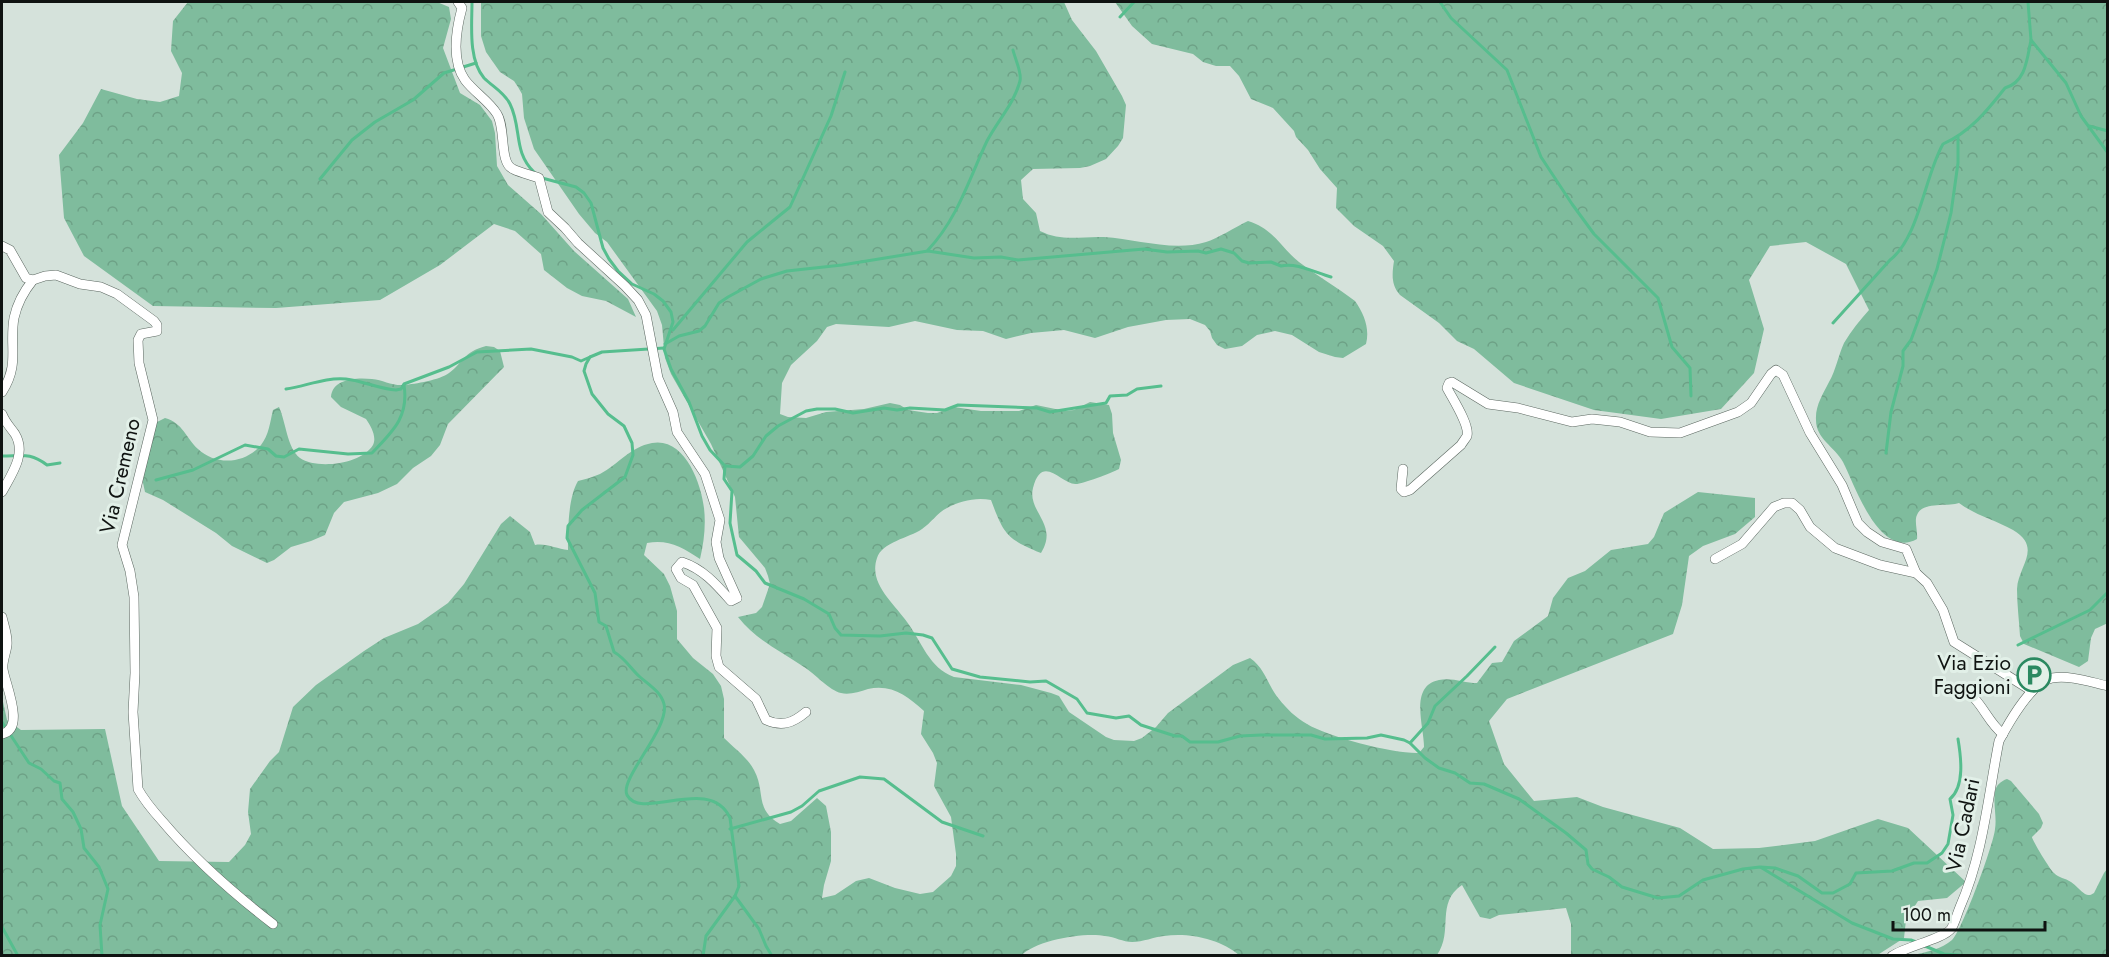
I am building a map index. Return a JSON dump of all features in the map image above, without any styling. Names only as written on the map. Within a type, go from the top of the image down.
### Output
[{"type":"street","points":[[458,2],[462,8],[456,37],[458,66],[465,79],[497,113],[501,122],[505,160],[510,169],[539,178],[548,212],[625,286],[638,300],[646,315],[658,378],[673,412],[677,432],[705,474],[711,490],[720,520],[716,542],[719,558],[737,598],[731,601],[710,577],[693,566],[682,562],[676,569],[681,578],[693,585],[717,628],[716,656],[719,667],[756,699],[766,720],[775,724],[785,724],[806,712]]},
{"type":"street","points":[[2,246],[10,250],[24,276],[33,280],[22,295],[14,320],[10,380],[2,392]]},
{"type":"street","name":"Via Cremeno","points":[[33,280],[56,275],[80,284],[101,287],[117,294],[157,325],[157,331],[141,334],[138,340],[139,368],[153,420],[122,545],[130,571],[134,597],[133,712],[138,789],[143,799],[182,844],[238,897],[273,924]]},
{"type":"street","points":[[1403,469],[1401,489],[1404,492],[1410,490],[1465,439],[1468,433],[1447,388],[1452,382],[1488,404],[1518,408],[1572,422],[1592,419],[1620,422],[1650,432],[1680,433],[1738,412],[1751,403],[1776,370],[1781,373],[1810,433],[1842,485],[1858,522],[1882,543],[1906,549],[1916,573],[1927,584],[1943,610],[1954,642],[2032,691],[2043,681],[2052,678],[2072,679],[2108,686]]},
{"type":"street","points":[[2,414],[18,442],[15,471],[2,492]]},
{"type":"street","points":[[1714,559],[1742,544],[1774,507],[1789,502],[1797,506],[1810,526],[1835,548],[1880,566],[1916,573]]},
{"type":"street","points":[[2,617],[7,644],[3,667],[12,694],[12,721],[11,728],[2,734]]},
{"type":"street","name":"Via Cadari","points":[[1892,956],[1903,948],[1943,935],[1951,928],[1966,892],[1983,836],[1995,761],[2003,734],[2032,691]]},
{"type":"street","points":[[1975,699],[1987,712],[1995,728],[2003,734]]},
{"type":"green space","points":[[188,2],[437,2],[449,7],[451,19],[443,48],[460,93],[480,105],[492,121],[497,166],[508,185],[541,214],[574,251],[628,299],[636,317],[606,301],[582,296],[567,288],[544,270],[541,254],[515,231],[494,224],[440,265],[380,300],[276,308],[153,306],[84,256],[64,218],[59,155],[83,123],[101,89],[137,99],[160,102],[179,96],[182,73],[171,51],[173,21]]},
{"type":"green space","points":[[481,2],[1064,2],[1072,20],[1096,51],[1126,105],[1123,138],[1106,159],[1090,166],[1033,169],[1021,180],[1023,199],[1036,213],[1040,231],[1064,237],[1117,238],[1181,246],[1210,240],[1248,221],[1264,229],[1299,262],[1355,301],[1365,321],[1366,344],[1343,358],[1319,352],[1292,335],[1275,331],[1257,335],[1242,346],[1225,349],[1217,345],[1205,325],[1190,319],[1166,320],[1128,327],[1095,338],[1064,330],[1031,333],[1006,339],[983,331],[957,330],[915,321],[889,327],[836,324],[827,327],[817,341],[791,365],[782,383],[780,414],[806,418],[826,412],[864,409],[890,403],[908,410],[928,413],[937,413],[954,407],[981,411],[1019,411],[1036,405],[1065,411],[1074,410],[1090,402],[1109,405],[1113,433],[1121,460],[1119,469],[1076,484],[1053,473],[1042,472],[1037,478],[1032,496],[1045,526],[1046,543],[1041,553],[1021,544],[1008,534],[991,500],[974,499],[947,508],[922,529],[890,544],[880,553],[875,567],[879,585],[907,622],[932,661],[945,673],[954,677],[1021,685],[1051,693],[1059,696],[1069,712],[1106,737],[1114,740],[1134,741],[1142,738],[1168,713],[1233,665],[1250,658],[1263,672],[1275,694],[1295,716],[1307,724],[1362,744],[1394,751],[1419,753],[1424,747],[1420,708],[1424,690],[1430,684],[1444,679],[1477,683],[1492,663],[1502,662],[1514,641],[1548,616],[1553,598],[1568,578],[1585,571],[1611,550],[1648,544],[1654,537],[1664,513],[1698,492],[1755,498],[1755,517],[1735,534],[1703,546],[1689,556],[1682,605],[1673,634],[1507,699],[1489,721],[1504,764],[1534,801],[1577,797],[1603,807],[1680,828],[1713,849],[1759,848],[1815,841],[1878,819],[1908,828],[1966,882],[1947,898],[1918,901],[1906,920],[1904,938],[1876,956],[1571,955],[1571,924],[1566,908],[1499,915],[1490,919],[1480,917],[1462,885],[1449,900],[1442,946],[1437,955],[1239,955],[1232,949],[1214,941],[1194,936],[1173,935],[1132,942],[1085,935],[1048,942],[1028,950],[1021,956],[2,955],[2,697],[7,720],[21,730],[105,729],[122,806],[159,861],[229,862],[245,845],[251,834],[248,812],[250,789],[279,752],[293,707],[316,685],[364,651],[384,638],[418,624],[448,603],[464,584],[501,524],[510,516],[530,532],[535,545],[568,550],[570,505],[578,481],[600,474],[637,448],[652,443],[663,443],[673,447],[689,463],[702,497],[705,514],[704,534],[700,559],[681,548],[662,542],[647,543],[644,555],[664,574],[670,586],[677,611],[677,639],[693,658],[713,674],[721,686],[724,699],[724,738],[745,757],[754,770],[767,812],[780,824],[791,821],[817,798],[826,806],[831,832],[831,861],[822,898],[835,895],[856,881],[869,878],[920,894],[933,892],[951,876],[956,866],[956,854],[951,817],[934,786],[937,763],[921,734],[924,711],[899,692],[884,688],[847,694],[837,692],[760,639],[738,617],[756,613],[762,607],[770,584],[765,568],[739,537],[735,497],[711,444],[671,374],[665,358],[662,325],[657,311],[607,242],[595,233],[579,214],[534,149],[524,118],[522,94],[514,81],[500,72],[486,52],[481,36]]},
{"type":"green space","points":[[1115,2],[2107,2],[2108,623],[2095,629],[2091,638],[2088,661],[2079,667],[2024,644],[2020,636],[2017,589],[2028,551],[2022,537],[2013,530],[1959,503],[1936,505],[1920,511],[1916,520],[1917,539],[1903,543],[1891,539],[1870,517],[1840,457],[1822,438],[1816,420],[1818,405],[1844,343],[1869,310],[1846,264],[1806,242],[1770,246],[1749,280],[1764,329],[1754,373],[1721,409],[1661,419],[1594,410],[1514,383],[1474,349],[1457,341],[1439,323],[1400,295],[1393,279],[1394,261],[1383,246],[1354,226],[1336,208],[1337,188],[1320,169],[1294,131],[1273,108],[1251,99],[1239,76],[1230,66],[1216,66],[1203,62],[1193,54],[1152,44],[1132,26]]},
{"type":"green space","points":[[486,346],[500,351],[504,367],[448,424],[440,445],[431,456],[413,468],[397,484],[378,493],[344,502],[334,513],[325,535],[291,547],[267,563],[232,546],[216,533],[163,500],[145,492],[142,478],[153,424],[165,418],[176,423],[194,445],[205,454],[213,458],[230,460],[247,456],[261,445],[268,433],[273,410],[279,407],[289,441],[300,458],[317,464],[350,461],[367,452],[373,445],[374,435],[366,419],[341,407],[331,397],[336,386],[346,380],[359,378],[400,385],[434,380],[449,373],[473,351]]},
{"type":"green space","points":[[2007,779],[2039,814],[2043,823],[2032,837],[2054,873],[2089,895],[2094,893],[2107,869],[2107,955],[1914,955],[1944,946],[1957,933],[1977,886],[1993,837],[1996,790],[1999,784]]},
{"type":"waterway","points":[[472,2],[472,42],[475,61],[484,78],[508,100],[514,113],[520,148],[527,164],[534,172]]},
{"type":"waterway","points":[[1120,17],[1134,2]]},
{"type":"waterway","points":[[1440,2],[1451,18],[1507,70],[1541,157],[1572,204],[1594,234],[1658,298],[1672,347],[1690,368],[1691,396]]},
{"type":"waterway","points":[[2028,2],[2031,40],[2066,83],[2081,116],[2108,153]]},
{"type":"waterway","points":[[1833,323],[1900,250],[1915,222],[1931,172],[1943,144],[1970,127],[1985,113],[2005,88],[2017,81],[2027,62],[2031,40]]},
{"type":"waterway","points":[[928,250],[955,211],[987,141],[1010,105],[1017,89],[1020,74],[1013,50]]},
{"type":"waterway","points":[[320,179],[352,140],[375,122],[413,100],[444,73],[476,63]]},
{"type":"waterway","points":[[673,330],[747,242],[790,207],[831,116],[845,72]]},
{"type":"waterway","points":[[2089,126],[2108,131]]},
{"type":"waterway","points":[[1886,453],[1891,412],[1903,366],[1903,351],[1911,340],[1937,269],[1951,213],[1958,163],[1958,137]]},
{"type":"waterway","points":[[542,178],[576,187],[584,193],[591,203],[603,248],[609,259],[632,284],[654,294],[671,312],[673,322],[664,349],[702,436],[710,450],[725,466],[724,479],[732,491],[730,523],[737,555],[756,571],[765,583],[804,599],[829,614],[841,635],[880,636],[906,633],[923,635],[932,638],[952,669],[980,677],[1030,682],[1046,681],[1077,699],[1087,713],[1116,718],[1129,716],[1141,725],[1175,736],[1182,736],[1190,742],[1218,742],[1240,736],[1261,735],[1311,735],[1325,739],[1367,738],[1381,735],[1404,740],[1439,768],[1455,773],[1470,783],[1484,784],[1519,799],[1586,850],[1588,864],[1592,869],[1609,877],[1622,887],[1658,898],[1679,896],[1703,880],[1743,869],[1775,868],[1798,876],[1822,893],[1833,893],[1850,884],[1856,873],[1892,871],[1914,863],[1927,863],[1942,853],[1948,844],[1953,815],[1950,799],[1958,787],[1961,771],[1958,739]]},
{"type":"waterway","points":[[665,344],[679,336],[699,331],[705,326],[719,303],[761,279],[787,271],[928,251],[974,258],[1001,257],[1018,260],[1144,249],[1206,253],[1221,249],[1234,253],[1242,261],[1249,263],[1271,262],[1281,266],[1293,265],[1331,277]]},
{"type":"waterway","points":[[664,348],[602,352],[590,357],[586,364],[584,371],[592,394],[608,414],[624,426],[632,443],[633,455],[625,477],[582,510],[568,526],[567,538],[595,593],[599,622],[606,626],[614,652],[657,692],[664,704],[660,726],[630,777],[627,795],[635,802],[646,804],[692,799],[707,800],[720,805],[730,818],[739,886],[735,896],[706,936],[703,956]]},
{"type":"waterway","points":[[286,389],[338,379],[396,390],[401,389],[404,384],[449,367],[477,352],[531,349],[581,361],[590,357]]},
{"type":"waterway","points":[[156,480],[193,470],[245,445],[268,449],[276,456],[284,457],[299,449],[348,454],[372,453],[393,430],[402,415],[404,385]]},
{"type":"waterway","points":[[726,466],[740,467],[753,456],[766,436],[778,426],[806,411],[835,409],[853,413],[884,408],[945,410],[958,405],[1037,408],[1050,412],[1106,403],[1110,396],[1127,395],[1137,389],[1161,386]]},
{"type":"waterway","points":[[2,456],[31,456],[47,465],[60,463]]},
{"type":"waterway","points":[[2018,645],[2090,610],[2108,592]]},
{"type":"waterway","points":[[1410,743],[1428,723],[1435,706],[1495,647]]},
{"type":"waterway","points":[[2,722],[29,763],[60,783],[62,799],[73,812],[81,829],[84,848],[99,867],[108,889],[100,925],[102,956]]},
{"type":"waterway","points":[[730,829],[791,812],[802,806],[819,791],[860,777],[884,779],[942,822],[983,836]]},
{"type":"waterway","points":[[1762,868],[1852,923],[1893,939],[1916,942]]},
{"type":"waterway","points":[[735,896],[759,929],[772,956]]},
{"type":"waterway","points":[[2,927],[18,956]]},
{"type":"waterway","points":[[1925,946],[1944,954],[1970,956]]},
{"type":"place","name":"Via Ezio Faggioni","points":[[2034,675]]}]
